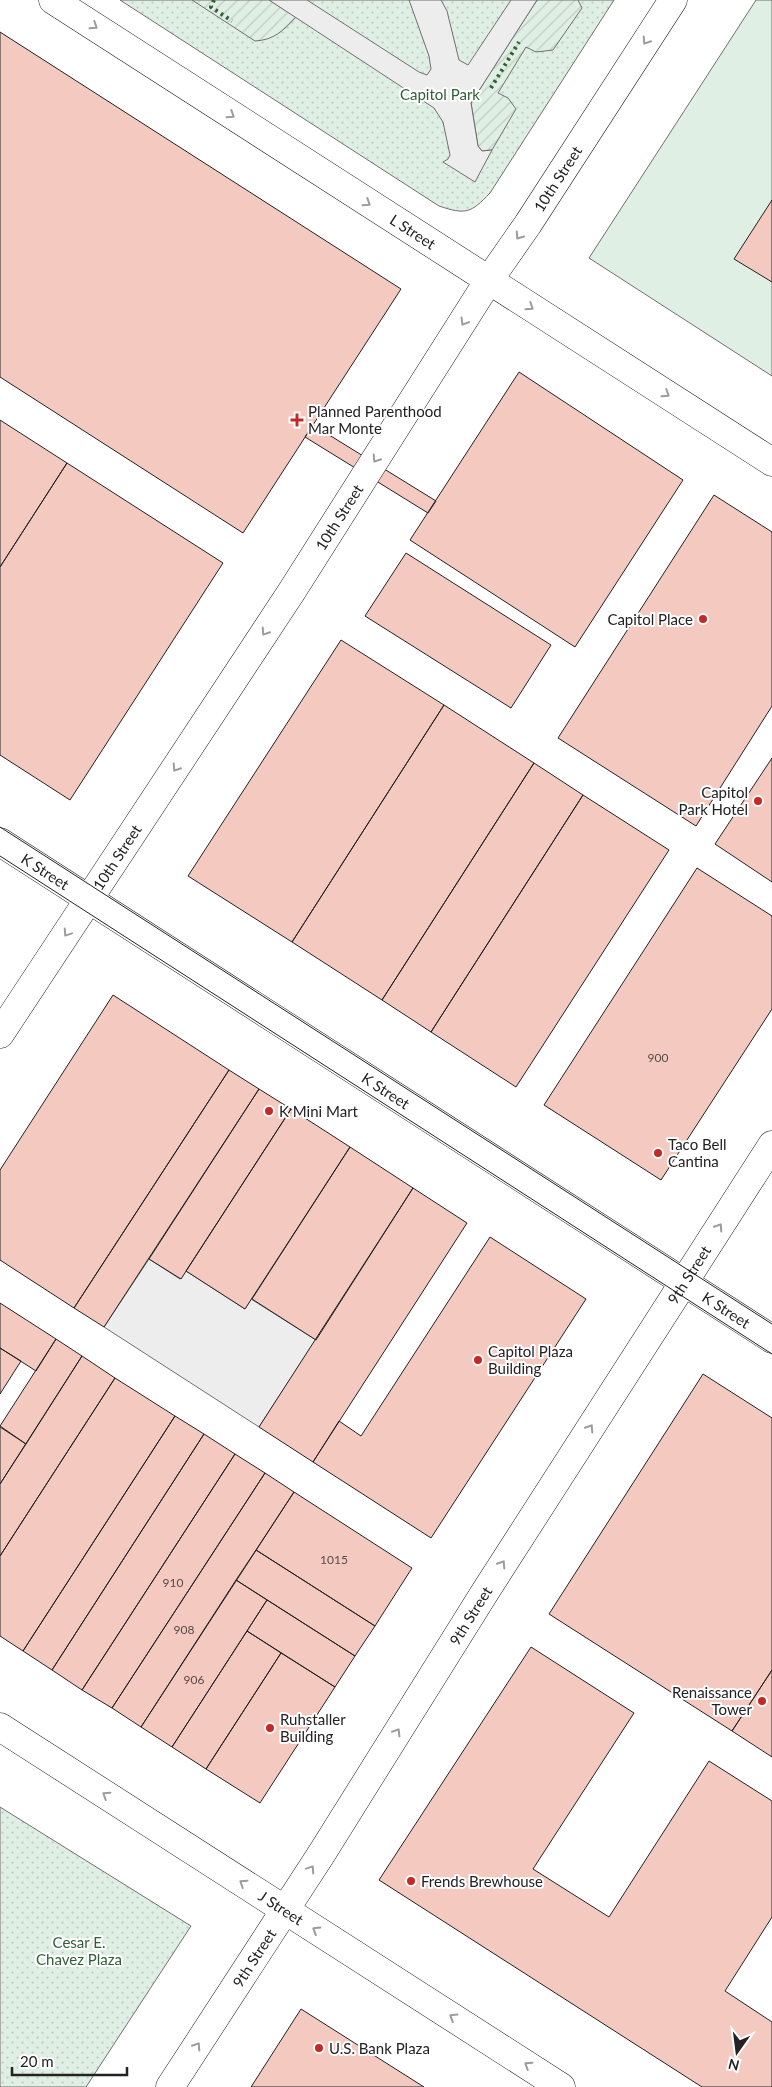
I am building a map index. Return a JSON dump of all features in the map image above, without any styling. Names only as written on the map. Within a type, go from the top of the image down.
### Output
[{"type":"street","name":"L Street","points":[[53,0],[772,462]]},
{"type":"street","name":"10th Street","points":[[0,1034],[292,591],[489,280],[528,224],[673,0]]},
{"type":"street","name":"K Street","points":[[0,842],[772,1339]]},
{"type":"street","name":"9th Street","points":[[170,2087],[772,1145]]},
{"type":"street","name":"J Street","points":[[0,1727],[562,2087]]},
{"type":"green space","name":"Capitol Park","points":[[120,0],[614,0],[490,193],[473,208],[456,211],[439,206]]},
{"type":"green space","points":[[192,0],[269,0],[296,17],[287,27],[273,37],[255,41]]},
{"type":"green space","points":[[537,0],[578,0],[582,8],[553,50],[536,52],[526,47],[498,93],[508,98],[516,109],[492,150],[482,151],[478,146],[471,103]]},
{"type":"green space","points":[[756,0],[772,0],[772,376],[589,258]]},
{"type":"green space","name":"Cesar E. Chavez Plaza","points":[[0,1807],[191,1926],[86,2087],[0,2087]]},
{"type":"shaded area","points":[[269,0],[307,0],[419,72],[427,75],[431,69],[429,56],[409,0],[441,0],[447,11],[459,60],[468,65],[511,0],[537,0],[471,103],[478,146],[482,151],[492,150],[475,182],[443,162],[450,155],[443,122],[434,108]]},
{"type":"shaded area","points":[[149,1259],[180,1279],[186,1271],[245,1309],[251,1299],[316,1340],[259,1427],[104,1327]]},
{"type":"building","points":[[0,32],[401,289],[243,533],[0,377]]},
{"type":"building","points":[[772,200],[772,282],[734,259]]},
{"type":"building","points":[[519,372],[683,480],[575,647],[410,540]]},
{"type":"building","points":[[0,420],[67,463],[0,567]]},
{"type":"building","points":[[313,425],[436,501],[428,513],[305,437]]},
{"type":"building","points":[[67,463],[223,563],[70,800],[0,755],[0,567]]},
{"type":"building","name":"Capitol Place","points":[[714,495],[772,532],[772,706],[696,826],[558,738]]},
{"type":"building","points":[[406,553],[551,645],[511,708],[365,616]]},
{"type":"building","points":[[341,640],[444,705],[292,942],[188,876]]},
{"type":"building","points":[[444,705],[534,763],[382,1000],[292,942]]},
{"type":"building","name":"Capitol Park Hotel","points":[[772,758],[772,882],[715,844]]},
{"type":"building","points":[[534,763],[583,795],[431,1032],[382,1000]]},
{"type":"building","points":[[583,795],[669,850],[516,1087],[431,1032]]},
{"type":"building","points":[[697,868],[772,916],[772,1009],[661,1180],[544,1105]]},
{"type":"building","points":[[113,995],[229,1070],[74,1308],[0,1260],[0,1170]]},
{"type":"building","points":[[229,1070],[259,1089],[104,1327],[74,1308]]},
{"type":"building","points":[[259,1089],[291,1109],[181,1279],[149,1259]]},
{"type":"building","points":[[291,1109],[350,1147],[245,1309],[186,1271]]},
{"type":"building","points":[[350,1147],[413,1188],[316,1340],[252,1299]]},
{"type":"building","points":[[413,1188],[467,1223],[313,1462],[259,1427]]},
{"type":"building","name":"Capitol Plaza Building","points":[[490,1237],[586,1299],[431,1538],[313,1462],[339,1421],[361,1436]]},
{"type":"building","points":[[0,1303],[56,1339],[36,1371],[0,1348]]},
{"type":"building","points":[[56,1339],[82,1356],[26,1444],[0,1426]]},
{"type":"building","points":[[0,1348],[21,1361],[0,1394]]},
{"type":"building","points":[[82,1356],[115,1378],[0,1556],[0,1484]]},
{"type":"building","points":[[703,1374],[772,1418],[772,1670],[732,1731],[549,1614]]},
{"type":"building","points":[[115,1378],[175,1416],[23,1651],[0,1636],[0,1556]]},
{"type":"building","points":[[175,1416],[204,1434],[52,1670],[23,1651]]},
{"type":"building","points":[[0,1427],[26,1444],[0,1484]]},
{"type":"building","points":[[204,1434],[235,1454],[82,1690],[52,1670]]},
{"type":"building","points":[[235,1454],[265,1473],[112,1708],[82,1690]]},
{"type":"building","points":[[265,1473],[294,1492],[141,1727],[112,1708]]},
{"type":"building","points":[[294,1492],[412,1568],[375,1626],[256,1550]]},
{"type":"building","points":[[256,1550],[375,1626],[355,1656],[236,1580]]},
{"type":"building","points":[[236,1580],[267,1600],[172,1747],[141,1727]]},
{"type":"building","points":[[267,1600],[355,1656],[335,1687],[247,1631]]},
{"type":"building","points":[[247,1631],[281,1653],[206,1769],[172,1747]]},
{"type":"building","points":[[531,1647],[634,1713],[533,1869],[609,1917],[709,1761],[772,1801],[772,1917],[725,1991],[772,2022],[772,2087],[702,2087],[379,1880]]},
{"type":"building","name":"Ruhstaller Building","points":[[281,1653],[335,1687],[260,1803],[206,1769]]},
{"type":"building","name":"Renaissance Tower","points":[[772,1670],[772,1757],[732,1731]]},
{"type":"building","name":"U.S. Bank Plaza","points":[[301,2009],[424,2087],[251,2087]]},
{"type":"tram line","points":[[0,827],[772,1324]]},
{"type":"tram line","points":[[0,856],[772,1354]]},
{"type":"hedge","points":[[214,0],[211,7],[232,21]]},
{"type":"hedge","points":[[491,88],[519,42]]},
{"type":"place","name":"Planned Parenthood Mar Monte","points":[[297,420]]},
{"type":"place","name":"Capitol Place","points":[[703,619]]},
{"type":"place","name":"Capitol Park Hotel","points":[[758,801]]},
{"type":"place","name":"K Mini Mart","points":[[269,1111]]},
{"type":"place","name":"Taco Bell Cantina","points":[[658,1153]]},
{"type":"place","name":"Capitol Plaza Building","points":[[478,1360]]},
{"type":"place","name":"Renaissance Tower","points":[[762,1701]]},
{"type":"place","name":"Ruhstaller Building","points":[[270,1728]]},
{"type":"place","name":"Frends Brewhouse","points":[[411,1881]]},
{"type":"place","name":"U.S. Bank Plaza","points":[[319,2048]]}]
